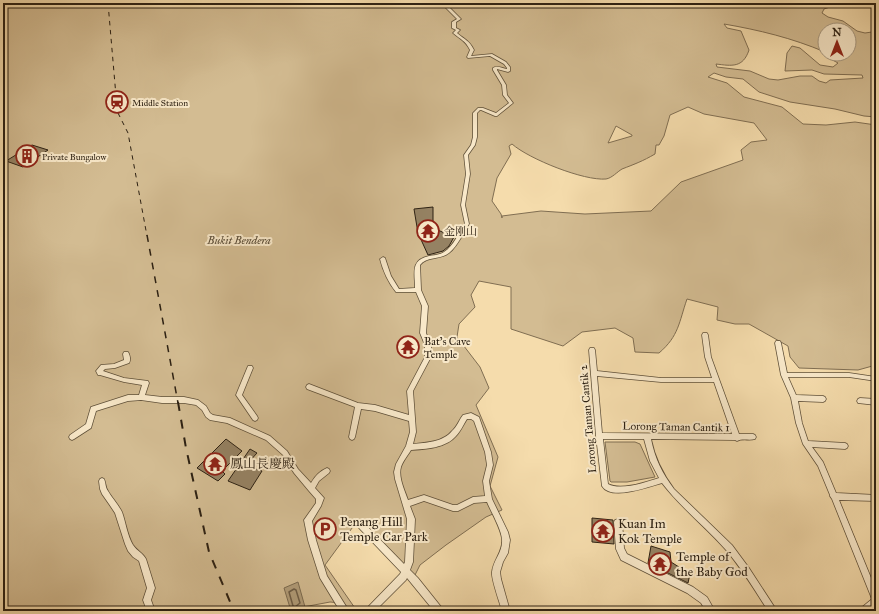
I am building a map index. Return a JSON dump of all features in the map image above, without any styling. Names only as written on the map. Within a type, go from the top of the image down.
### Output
[{"type":"street","points":[[370,611],[398,584],[406,573],[409,562],[411,519],[397,472],[399,462],[409,447],[413,432],[410,391],[424,366],[429,352],[423,333],[425,306],[418,290],[417,266],[424,258],[446,252],[453,246],[467,224],[463,205],[468,174],[466,154],[473,145],[475,137],[475,113],[482,109],[496,115],[511,103],[505,95],[504,85],[495,70],[495,68],[499,68],[508,71],[509,68],[505,63],[491,55],[469,57],[472,50],[470,44],[466,38],[454,34],[458,30],[454,28],[454,22],[460,19],[442,3]]},
{"type":"street","points":[[383,259],[385,268],[398,290],[418,290]]},
{"type":"street","points":[[704,335],[706,350],[737,438]]},
{"type":"street","points":[[778,343],[784,375],[794,398],[799,423],[806,444],[821,464],[876,601],[864,611]]},
{"type":"street","name":"Lorong Taman Cantik 2","points":[[592,350],[599,436],[605,486],[611,490],[640,487],[663,480]]},
{"type":"street","points":[[126,354],[127,361],[115,366],[103,367],[99,371],[100,373],[124,380],[146,383],[141,397]]},
{"type":"street","points":[[250,368],[239,395],[255,418]]},
{"type":"street","points":[[594,373],[661,380],[716,380]]},
{"type":"street","points":[[784,375],[850,375],[876,379]]},
{"type":"street","points":[[308,387],[358,406],[375,408],[412,419]]},
{"type":"street","points":[[72,437],[89,426],[93,409],[128,398],[141,397],[184,400],[198,403],[212,418],[228,420],[268,438],[285,453],[296,471],[320,498],[319,504],[308,520],[312,540],[324,578],[345,611]]},
{"type":"street","points":[[794,398],[824,400]]},
{"type":"street","points":[[860,401],[876,402]]},
{"type":"street","points":[[352,437],[358,406]]},
{"type":"street","points":[[409,447],[429,445],[450,438],[454,435],[465,417],[475,417],[488,452],[490,465],[486,481],[489,499],[504,532],[506,540],[504,553],[496,572],[506,611]]},
{"type":"street","name":"Lorong Taman Cantik 1","points":[[599,436],[753,438]]},
{"type":"street","points":[[647,437],[656,468],[663,480],[730,549],[773,611]]},
{"type":"street","points":[[806,444],[845,446]]},
{"type":"street","points":[[311,489],[317,479],[327,471]]},
{"type":"street","points":[[102,481],[103,492],[115,505],[127,543],[138,557],[142,559],[152,588],[147,600],[151,611]]},
{"type":"street","points":[[833,496],[876,498]]},
{"type":"street","points":[[406,504],[424,498],[453,508],[458,508],[473,500],[489,499]]},
{"type":"street","points":[[618,522],[620,549],[624,557],[690,590],[704,600],[711,611]]},
{"type":"street","points":[[362,526],[439,611]]},
{"type":"green space","name":"Bukit Bendera","points":[[3,3],[822,3],[830,7],[824,9],[822,13],[828,17],[844,22],[817,22],[817,49],[775,35],[724,24],[727,28],[741,31],[749,50],[747,56],[740,63],[732,65],[716,64],[717,67],[750,71],[769,79],[778,80],[800,76],[812,76],[819,81],[826,83],[830,80],[863,78],[862,75],[824,74],[812,70],[785,71],[787,53],[792,46],[800,48],[820,65],[833,67],[838,63],[836,62],[857,62],[857,31],[865,33],[872,32],[876,36],[876,117],[790,102],[759,92],[743,79],[726,77],[714,73],[708,77],[727,83],[744,97],[782,107],[803,124],[826,125],[855,122],[876,125],[876,365],[858,370],[799,368],[790,357],[788,346],[749,324],[735,324],[717,320],[718,307],[687,299],[675,335],[666,347],[659,353],[635,352],[633,338],[615,328],[582,332],[563,346],[511,329],[511,287],[479,281],[471,295],[475,307],[459,324],[457,337],[480,367],[489,388],[476,405],[498,457],[490,486],[502,510],[486,517],[420,565],[413,579],[360,520],[355,524],[325,565],[357,611],[341,611],[337,604],[330,602],[298,608],[298,611],[3,611]],"holes":[[[688,107],[704,114],[754,123],[767,140],[751,142],[741,150],[743,160],[681,182],[651,211],[585,214],[541,211],[502,216],[502,218],[492,201],[497,178],[511,154],[509,146],[512,144],[531,156],[557,168],[596,179],[606,179],[622,169],[655,154],[656,145],[659,145],[664,136],[670,115]],[[616,126],[632,135],[632,136],[608,143]]]},
{"type":"green space","points":[[605,442],[635,442],[640,444],[655,477],[627,482],[611,482]]},
{"type":"water","points":[[298,582],[305,607],[291,611],[284,588]]},
{"type":"building","name":"Private Bungalow","points":[[32,145],[48,150],[23,167],[6,161]]},
{"type":"building","name":"金刚山","points":[[433,207],[433,228],[454,237],[449,246],[443,251],[428,255],[418,233],[414,209]]},
{"type":"building","points":[[226,439],[242,451],[222,471],[225,474],[218,481],[197,468]]},
{"type":"building","points":[[250,449],[257,453],[248,463],[254,466],[253,468],[262,471],[250,490],[228,481]]},
{"type":"building","name":"Kuan Im Kok Temple","points":[[592,518],[613,520],[614,544],[592,542]]},
{"type":"building","name":"Temple of the Baby God","points":[[651,546],[670,552],[671,562],[690,574],[688,583],[648,563]]},
{"type":"railway","points":[[108,3],[116,96]]},
{"type":"railway","points":[[116,91],[117,107]]},
{"type":"railway","points":[[118,113],[128,133],[147,236]]},
{"type":"railway","points":[[147,235],[178,403]]},
{"type":"railway","points":[[178,402],[186,448],[209,552],[231,604]]},
{"type":"place","name":"Middle Station","points":[[117,102]]},
{"type":"place","name":"Private Bungalow","points":[[27,156]]},
{"type":"place","name":"金刚山","points":[[428,231]]},
{"type":"place","name":"Bat's Cave Temple","points":[[408,347]]},
{"type":"place","name":"鳳山長慶殿","points":[[215,464]]},
{"type":"place","name":"Penang Hill Temple Car Park","points":[[325,529]]},
{"type":"place","name":"Kuan Im Kok Temple","points":[[603,531]]},
{"type":"place","name":"Temple of the Baby God","points":[[660,564]]}]
